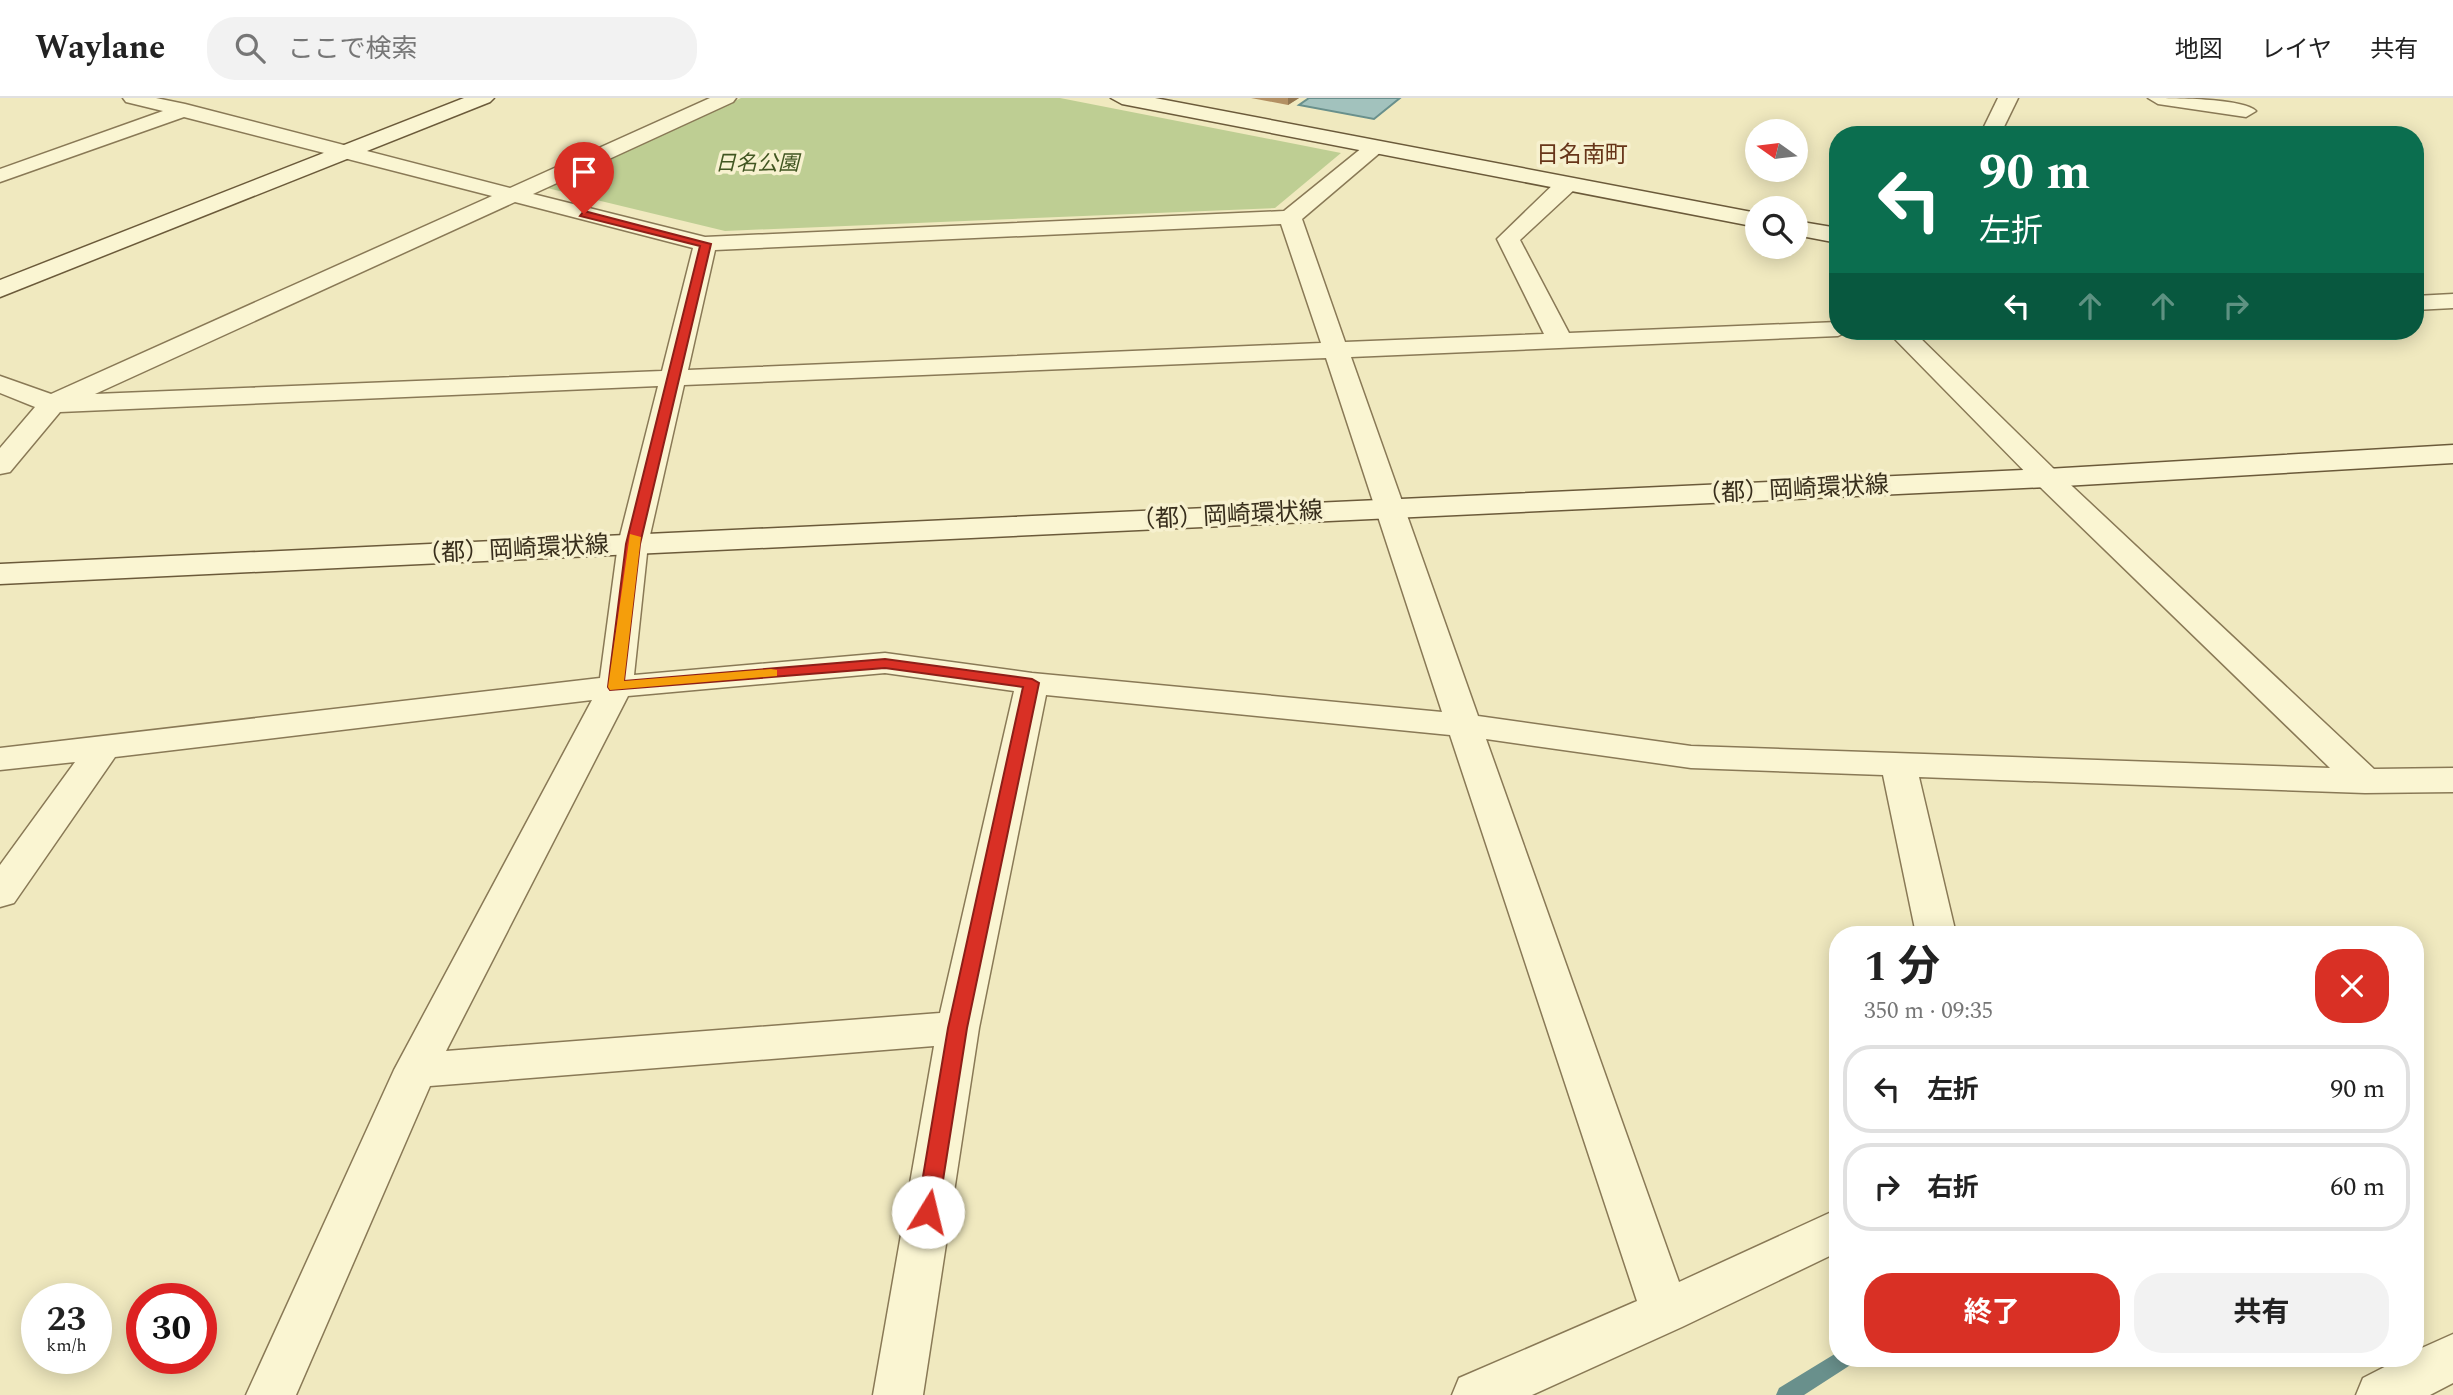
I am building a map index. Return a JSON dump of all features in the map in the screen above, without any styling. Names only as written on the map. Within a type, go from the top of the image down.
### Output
[{"type":"street","points":[[133,98],[705,244],[1290,217],[1375,147]]},
{"type":"street","points":[[0,176],[219,98]]},
{"type":"street","points":[[0,289],[482,98]]},
{"type":"street","points":[[0,466],[52,404],[726,98]]},
{"type":"street","points":[[1122,98],[1745,218]]},
{"type":"street","points":[[1994,126],[2008,98]]},
{"type":"street","points":[[2158,98],[2248,105],[2243,126]]},
{"type":"street","points":[[1561,342],[1508,239],[1567,184]]},
{"type":"street","points":[[1290,217],[1665,1312]]},
{"type":"street","points":[[1808,230],[1829,234]]},
{"type":"street","points":[[271,1395],[415,1070],[616,687],[633,544],[705,244]]},
{"type":"street","points":[[2424,303],[2453,301]]},
{"type":"street","points":[[0,384],[52,404],[1829,329]]},
{"type":"street","points":[[1908,340],[2047,478],[2365,781]]},
{"type":"street","name":"（都）岡崎環状線","points":[[0,574],[2047,478],[2453,453]]},
{"type":"street","points":[[0,759],[616,687],[885,663],[1032,683],[1464,725],[1691,757],[2365,781],[2453,780]]},
{"type":"street","points":[[898,1395],[958,1028],[1032,683]]},
{"type":"street","points":[[0,893],[105,745]]},
{"type":"street","points":[[1898,764],[1934,926]]},
{"type":"street","points":[[415,1070],[958,1028]]},
{"type":"street","points":[[1477,1395],[1665,1312],[1829,1233]]},
{"type":"street","points":[[2381,1395],[2453,1357]]},
{"type":"green space","name":"日名公園","points":[[741,98],[1060,98],[1341,153],[1275,208],[725,231],[547,188]]},
{"type":"water","points":[[1309,98],[1400,98],[1374,119],[1299,105]]},
{"type":"waterway","points":[[1786,1395],[1831,1367]]},
{"type":"slow traffic","points":[[635,537],[616,687],[771,673]]},
{"type":"district","name":"日名南町","points":[[1582,155]]},
{"type":"route","points":[[584,214],[705,244],[633,544],[616,687],[885,663],[1032,683],[958,1028],[928,1212]]}]
